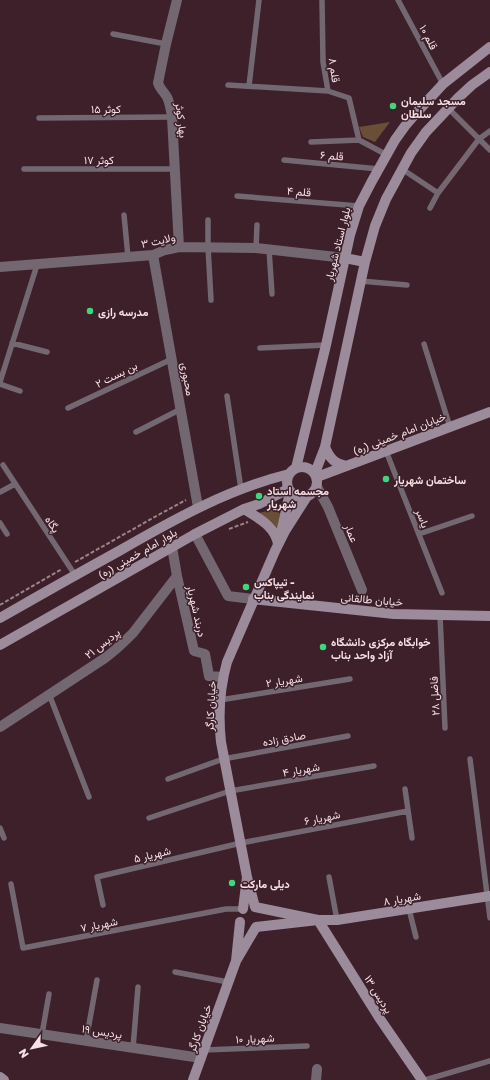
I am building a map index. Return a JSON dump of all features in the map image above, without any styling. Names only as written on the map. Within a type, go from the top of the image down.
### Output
[{"type":"main road","name":"بلوار استاد شهریار","points":[[292,471],[326,345],[350,235],[359,206],[405,126],[443,84],[490,47]]},
{"type":"main road","points":[[278,544],[306,498],[313,494],[325,447],[360,281],[375,226],[386,199],[411,153],[436,120],[472,85],[490,72]]},
{"type":"main road","points":[[345,258],[365,262]]},
{"type":"main road","name":"خیابان امام خمینی (ره)","points":[[316,479],[490,412]]},
{"type":"main road","points":[[325,447],[330,457],[334,461],[338,464],[347,466]]},
{"type":"main road","points":[[278,544],[289,490],[287,481],[292,471],[302,466],[309,468],[316,479]]},
{"type":"main road","name":"بلوار امام خمینی (ره)","points":[[0,618],[198,507],[241,489],[292,471]]},
{"type":"main road","points":[[289,490],[292,494],[299,498],[306,498]]},
{"type":"main road","name":"بلوار امام خمینی (ره)","points":[[0,645],[195,534],[244,509],[289,490]]},
{"type":"main road","points":[[244,509],[265,522],[274,534],[278,544]]},
{"type":"main road","name":"خیابان کارگر","points":[[256,908],[247,877],[224,759],[220,730],[220,700],[226,662],[278,544]]},
{"type":"main road","name":"خیابان طالقانی","points":[[253,599],[394,614],[490,616]]},
{"type":"main road","name":"خیابان کارگر","points":[[243,909],[247,877]]},
{"type":"main road","name":"شهریار ۸","points":[[256,927],[318,920],[337,920],[489,896]]},
{"type":"main road","points":[[249,906],[256,908],[261,913],[261,921],[256,927],[250,929],[242,925],[239,915],[243,909],[249,906]]},
{"type":"main road","name":"شهریار ۸","points":[[256,908],[318,920]]},
{"type":"main road","name":"پردیس ۱۳","points":[[318,920],[380,1019],[423,1080]]},
{"type":"main road","name":"خیابان کارگر","points":[[236,961],[240,922]]},
{"type":"main road","name":"خیابان کارگر","points":[[193,1080],[236,961],[256,927]]},
{"type":"main road","points":[[0,1077],[4,1080]]},
{"type":"street","name":"بهار کوثر","points":[[177,0],[158,83],[169,101],[172,117],[179,247]]},
{"type":"street","name":"ولایت ۳","points":[[0,267],[128,258],[153,255],[165,250],[179,247],[256,248],[345,258]]},
{"type":"street","name":"محبوری","points":[[153,255],[198,507]]},
{"type":"street","name":"عمار","points":[[316,479],[362,590]]},
{"type":"street","points":[[195,534],[228,596],[253,599]]},
{"type":"street","points":[[172,547],[177,576]]},
{"type":"street","name":"دربند شهریار","points":[[177,576],[194,652],[206,654],[209,676],[223,677]]},
{"type":"street","name":"پردیس ۲۱","points":[[0,726],[117,650],[133,633],[177,576]]},
{"type":"street","name":"پردیس ۱۹","points":[[0,1028],[133,1048],[202,1054]]},
{"type":"street","points":[[316,1080],[317,1070]]},
{"type":"lane","points":[[249,86],[259,0]]},
{"type":"lane","name":"قلم ۱۰","points":[[398,0],[443,84]]},
{"type":"lane","name":"قلم ۸","points":[[322,1],[323,62],[328,91],[349,98],[359,140]]},
{"type":"lane","points":[[113,34],[166,44]]},
{"type":"lane","points":[[228,85],[328,91]]},
{"type":"lane","points":[[448,108],[490,150]]},
{"type":"lane","name":"کوثر ۱۵","points":[[39,118],[172,117]]},
{"type":"lane","points":[[430,208],[438,193],[479,139],[490,131]]},
{"type":"lane","points":[[311,142],[359,140],[387,155]]},
{"type":"lane","name":"قلم ۶","points":[[284,160],[379,169]]},
{"type":"lane","name":"کوثر ۱۷","points":[[24,169],[174,169]]},
{"type":"lane","points":[[402,169],[438,193]]},
{"type":"lane","name":"قلم ۴","points":[[236,196],[359,206]]},
{"type":"lane","points":[[124,214],[128,258]]},
{"type":"lane","points":[[208,220],[211,300]]},
{"type":"lane","points":[[256,248],[257,225]]},
{"type":"lane","points":[[269,249],[272,294]]},
{"type":"lane","points":[[20,392],[0,383],[37,265]]},
{"type":"lane","points":[[360,281],[407,285]]},
{"type":"lane","points":[[12,343],[47,352]]},
{"type":"lane","points":[[424,344],[450,427]]},
{"type":"lane","points":[[260,348],[326,345]]},
{"type":"lane","name":"بن بست ۲","points":[[68,408],[172,359]]},
{"type":"lane","points":[[228,396],[241,489]]},
{"type":"lane","points":[[136,432],[181,408]]},
{"type":"lane","name":"یاسر","points":[[386,451],[442,593]]},
{"type":"lane","name":"پگاه","points":[[3,466],[75,575]]},
{"type":"lane","points":[[0,492],[15,484]]},
{"type":"lane","points":[[419,534],[472,516]]},
{"type":"lane","points":[[0,523],[7,534]]},
{"type":"lane","name":"فاضل ۲۸","points":[[440,615],[445,728]]},
{"type":"lane","name":"شهریار ۲","points":[[220,700],[350,679]]},
{"type":"lane","points":[[49,694],[89,797]]},
{"type":"lane","name":"صادق زاده","points":[[168,779],[224,759],[348,736]]},
{"type":"lane","points":[[470,759],[489,896],[490,918]]},
{"type":"lane","name":"شهریار ۴","points":[[149,818],[230,791],[374,766]]},
{"type":"lane","points":[[405,789],[412,838]]},
{"type":"lane","name":"شهریار ۶","points":[[241,843],[408,811]]},
{"type":"lane","points":[[0,828],[4,838]]},
{"type":"lane","name":"شهریار ۵","points":[[103,905],[97,877],[241,843]]},
{"type":"lane","points":[[329,877],[337,920]]},
{"type":"lane","name":"شهریار ۷","points":[[11,884],[23,948],[226,909],[243,909]]},
{"type":"lane","points":[[409,909],[416,937]]},
{"type":"lane","points":[[175,972],[228,982]]},
{"type":"lane","points":[[86,1041],[97,980]]},
{"type":"lane","points":[[133,1048],[138,987]]},
{"type":"lane","points":[[42,1034],[49,994]]},
{"type":"lane","name":"شهریار ۱۰","points":[[202,1054],[306,1046]]},
{"type":"lane","points":[[423,1080],[490,1061]]},
{"type":"path","points":[[0,604],[196,495]]},
{"type":"shaded area","points":[[390,122],[375,142],[363,137],[359,127]]},
{"type":"shaded area","points":[[277,509],[280,514],[277,531],[259,513]]},
{"type":"place","name":"مسجد سلیمان سلطان","points":[[393,106]]},
{"type":"place","name":"مدرسه رازی","points":[[90,311]]},
{"type":"place","name":"ساختمان شهریار","points":[[386,479]]},
{"type":"place","name":"مجسمه استاد شهریار","points":[[259,496]]},
{"type":"place","name":"تیپاکس - نمایندگی بناب","points":[[246,587]]},
{"type":"place","name":"خوابگاه مرکزی دانشگاه آزاد واحد بناب","points":[[323,647]]},
{"type":"place","name":"دیلی مارکت","points":[[232,883]]}]
